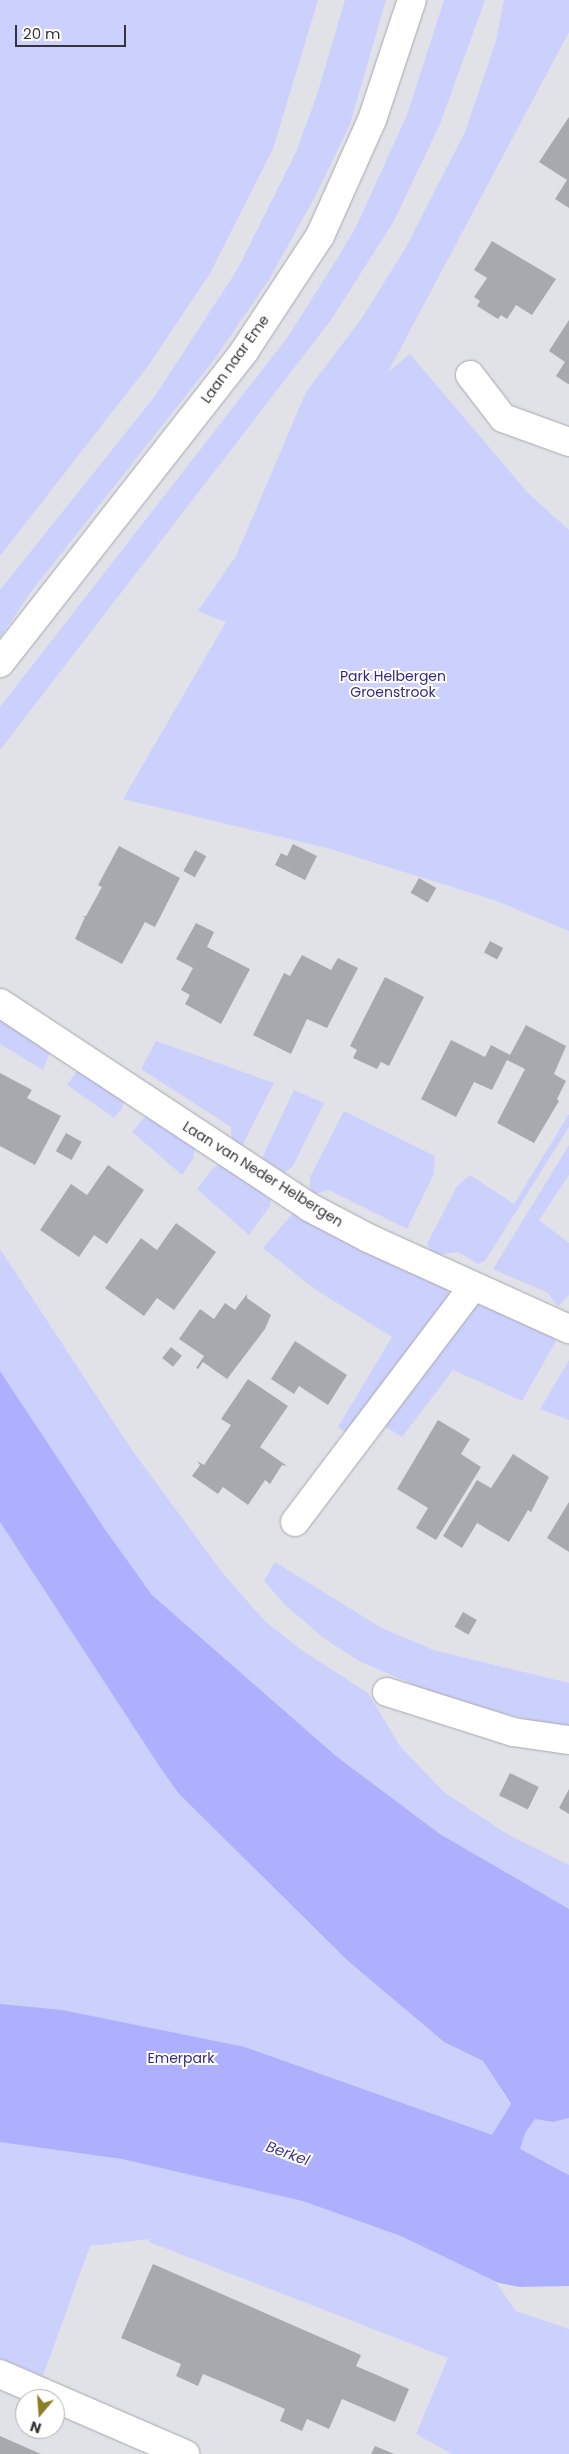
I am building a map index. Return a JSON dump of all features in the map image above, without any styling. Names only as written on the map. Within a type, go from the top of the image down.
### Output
[{"type":"street","name":"Laan naar Eme","points":[[0,663],[245,350],[320,236],[372,120],[408,6]]},
{"type":"street","points":[[470,375],[503,418],[569,442]]},
{"type":"street","name":"Laan van Neder Helbergen","points":[[0,1003],[309,1207],[473,1287],[569,1329]]},
{"type":"street","points":[[295,1522],[473,1287]]},
{"type":"street","points":[[387,1692],[513,1732],[569,1740]]},
{"type":"street","points":[[0,2374],[185,2454]]},
{"type":"green space","points":[[0,0],[318,0],[273,149],[209,275],[148,366],[0,556]]},
{"type":"green space","points":[[345,0],[386,0],[350,124],[317,193],[270,278],[214,360],[30,593],[0,638],[0,590],[155,396],[237,270],[296,152],[316,98]]},
{"type":"green space","points":[[444,0],[485,0],[440,124],[394,221],[331,320],[0,750],[0,707],[287,338],[356,227],[407,115]]},
{"type":"green space","name":"Park Helbergen Groenstrook","points":[[504,0],[569,0],[569,32],[388,372],[410,354],[528,493],[569,530],[569,931],[494,900],[327,848],[123,799],[226,622],[198,611],[236,556],[306,392],[362,318],[405,249],[465,132],[496,41]]},
{"type":"green space","points":[[0,1018],[50,1052],[43,1070],[0,1044]]},
{"type":"green space","points":[[156,1041],[274,1083],[243,1144],[238,1146],[232,1141],[231,1127],[141,1069]]},
{"type":"green space","points":[[76,1072],[80,1072],[123,1099],[123,1107],[114,1118],[67,1085]]},
{"type":"green space","points":[[294,1090],[324,1103],[293,1166],[284,1173],[262,1158]]},
{"type":"green space","points":[[344,1111],[435,1156],[434,1174],[407,1229],[329,1190],[315,1194],[310,1191],[310,1177]]},
{"type":"green space","points":[[569,1114],[569,1127],[485,1261],[478,1264],[458,1252],[438,1255],[430,1251],[427,1244],[457,1186],[470,1175],[514,1204]]},
{"type":"green space","points":[[146,1116],[152,1117],[195,1148],[193,1159],[182,1175],[132,1132]]},
{"type":"green space","points":[[569,1145],[569,1175],[539,1220],[569,1243],[569,1295],[558,1307],[548,1293],[493,1269]]},
{"type":"green space","points":[[218,1165],[223,1166],[270,1199],[270,1206],[249,1235],[197,1189],[212,1169]]},
{"type":"green space","points":[[293,1213],[446,1289],[451,1298],[346,1433],[338,1427],[392,1337],[316,1290],[263,1248]]},
{"type":"green space","points":[[0,1249],[132,1450],[225,1576],[265,1621],[300,1649],[368,1693],[400,1746],[444,1792],[507,1834],[569,1865],[569,1909],[440,1834],[336,1756],[152,1595],[104,1528],[0,1371]]},
{"type":"green space","points":[[479,1304],[550,1333],[556,1341],[522,1401],[453,1370],[402,1437],[381,1424],[473,1306]]},
{"type":"green space","points":[[569,1360],[569,1420],[540,1409]]},
{"type":"green space","name":"Emerpark","points":[[0,1522],[179,1794],[347,1960],[444,2042],[483,2061],[511,2106],[535,2119],[553,2122],[569,2118],[569,2175],[546,2162],[495,2281],[516,2311],[569,2329],[569,2454],[452,2454],[416,2434],[448,2358],[149,2242],[150,2239],[90,2246],[43,2376],[0,2358]]},
{"type":"green space","points":[[275,1562],[380,1627],[433,1650],[569,1683],[569,1730],[442,1697],[359,1661],[325,1639],[286,1606],[264,1581]]},
{"type":"water","name":"Berkel","points":[[0,1371],[104,1528],[152,1595],[336,1756],[440,1834],[569,1909],[569,2118],[553,2122],[535,2119],[525,2133],[520,2149],[569,2175],[569,2286],[520,2287],[499,2283],[401,2236],[303,2201],[122,2159],[0,2142],[0,2004],[62,2010],[245,2047],[492,2135],[511,2104],[483,2061],[444,2042],[347,1960],[179,1794],[158,1764],[0,1522]]},
{"type":"building","points":[[569,117],[569,208],[555,199],[567,180],[539,162]]},
{"type":"building","points":[[492,241],[556,279],[532,315],[516,305],[507,319],[501,315],[498,319],[477,306],[480,301],[474,297],[487,278],[474,270]]},
{"type":"building","points":[[569,320],[568,384],[556,376],[565,362],[549,351]]},
{"type":"building","points":[[293,844],[317,856],[305,880],[275,865],[281,853],[287,856]]},
{"type":"building","points":[[119,846],[180,878],[155,927],[145,922],[122,964],[75,939],[85,917],[82,916],[86,916],[102,887],[98,885]]},
{"type":"building","points":[[195,850],[206,856],[195,877],[183,871]]},
{"type":"building","points":[[419,878],[436,888],[428,903],[410,893]]},
{"type":"building","points":[[196,923],[214,932],[207,947],[250,969],[221,1024],[185,1004],[190,995],[181,990],[193,968],[176,959]]},
{"type":"building","points":[[490,941],[503,948],[497,960],[484,952]]},
{"type":"building","points":[[302,955],[331,970],[338,958],[358,968],[327,1028],[307,1019],[291,1054],[253,1035],[284,973],[290,976]]},
{"type":"building","points":[[385,977],[424,997],[389,1066],[381,1062],[377,1069],[353,1058],[357,1050],[350,1046]]},
{"type":"building","points":[[526,1025],[566,1046],[554,1074],[566,1081],[557,1099],[559,1101],[534,1143],[497,1123],[525,1069],[507,1060],[492,1090],[474,1082],[456,1117],[421,1099],[451,1040],[485,1057],[491,1045],[510,1055]]},
{"type":"building","points":[[0,1073],[32,1090],[27,1098],[61,1116],[35,1165],[0,1146]]},
{"type":"building","points":[[66,1133],[82,1142],[72,1160],[56,1151]]},
{"type":"building","points":[[108,1165],[144,1190],[107,1244],[94,1235],[79,1257],[40,1230],[71,1184],[87,1195]]},
{"type":"building","points":[[176,1223],[216,1252],[174,1310],[157,1298],[144,1316],[105,1288],[141,1238],[157,1250]]},
{"type":"building","points":[[247,1294],[247,1298],[271,1315],[265,1329],[227,1379],[203,1362],[198,1369],[196,1368],[204,1356],[179,1339],[200,1309],[214,1319],[225,1303],[235,1310]]},
{"type":"building","points":[[295,1341],[347,1375],[328,1405],[299,1386],[294,1394],[271,1379]]},
{"type":"building","points":[[171,1347],[182,1356],[173,1367],[162,1358]]},
{"type":"building","points":[[248,1379],[288,1406],[260,1447],[287,1466],[282,1465],[270,1484],[265,1480],[248,1505],[223,1487],[218,1494],[192,1476],[200,1465],[197,1461],[204,1465],[231,1425],[221,1419]]},
{"type":"building","points":[[438,1420],[470,1439],[461,1454],[481,1467],[436,1540],[416,1528],[428,1508],[397,1489]]},
{"type":"building","points":[[513,1454],[549,1477],[531,1512],[528,1510],[509,1542],[477,1523],[462,1548],[443,1536],[477,1480],[491,1488]]},
{"type":"building","points":[[569,1502],[569,1552],[547,1538]]},
{"type":"building","points":[[463,1612],[477,1620],[468,1635],[454,1627]]},
{"type":"building","points":[[510,1773],[539,1787],[528,1809],[499,1795]]},
{"type":"building","points":[[569,1789],[569,1814],[559,1808]]},
{"type":"building","points":[[153,2264],[361,2355],[356,2366],[409,2389],[395,2422],[342,2399],[329,2429],[307,2419],[302,2431],[280,2421],[285,2409],[203,2374],[198,2386],[176,2376],[181,2364],[121,2338]]},
{"type":"building","points":[[0,2436],[34,2451],[41,2454],[0,2454]]},
{"type":"building","points":[[375,2446],[394,2454],[371,2454]]}]
